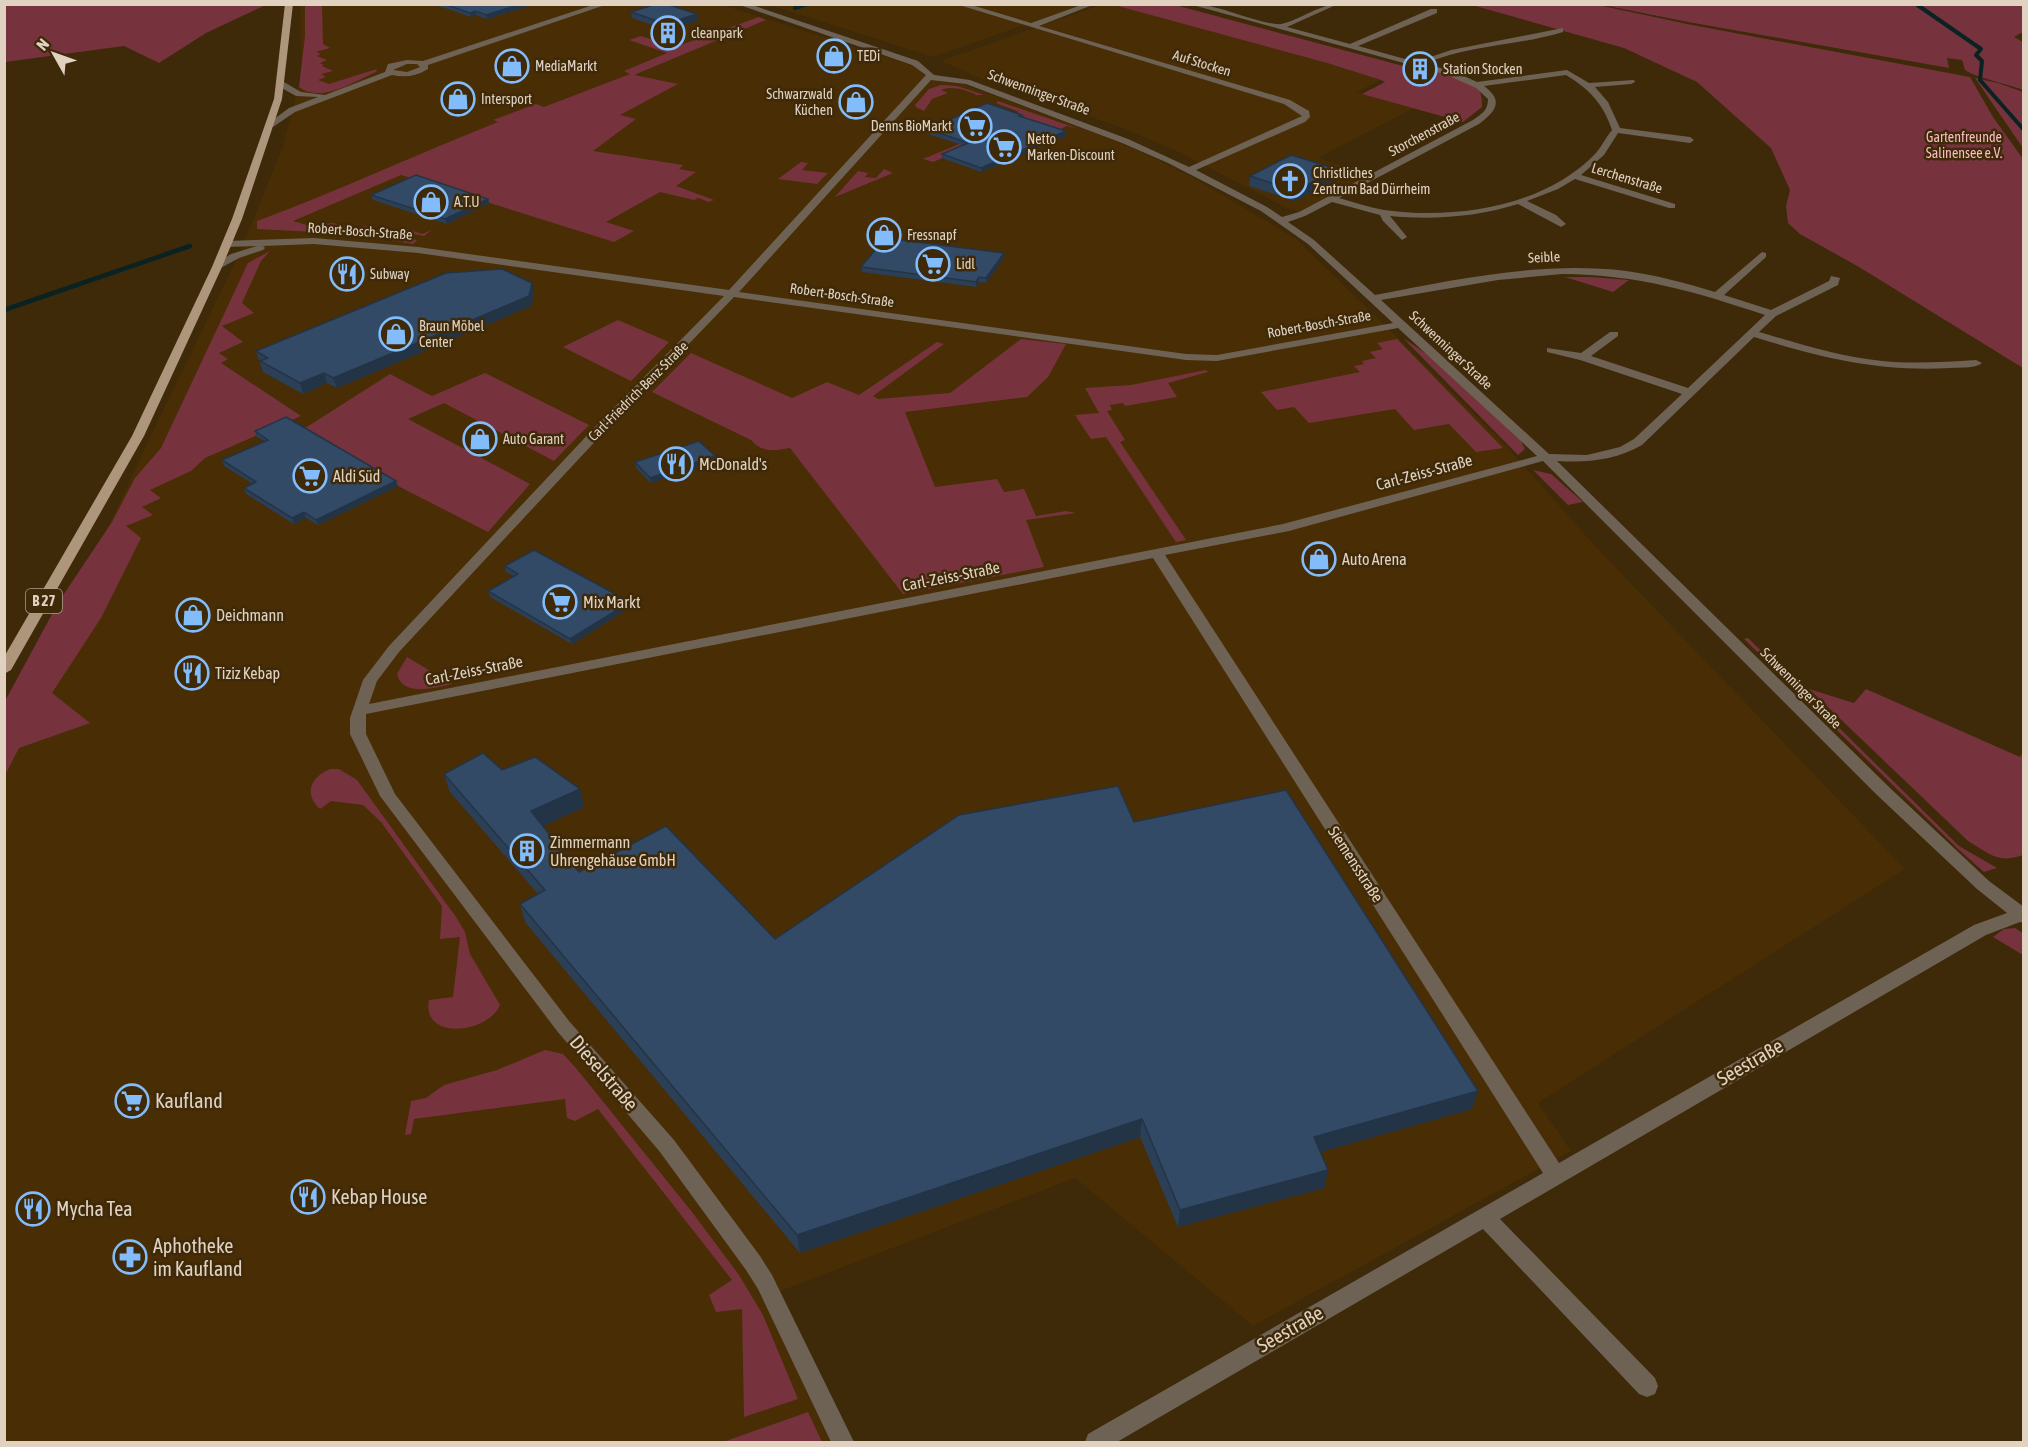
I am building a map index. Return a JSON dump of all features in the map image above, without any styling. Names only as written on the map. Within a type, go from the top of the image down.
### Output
[{"type":"main road","name":"B 27","points":[[4,670],[138,436],[217,267],[270,125],[281,84],[289,4]]},
{"type":"street","points":[[270,125],[287,112],[390,73],[416,73],[425,67],[423,64],[605,4]]},
{"type":"street","points":[[740,4],[915,63],[924,67],[930,74],[929,77]]},
{"type":"street","name":"Auf Stocken","points":[[959,4],[1287,102],[1306,113],[1306,117],[1302,120],[1188,170]]},
{"type":"street","points":[[1031,26],[1092,4]]},
{"type":"street","points":[[1192,4],[1417,64],[1477,84],[1567,72],[1602,96],[1611,111],[1616,130],[1690,140]]},
{"type":"street","points":[[1209,9],[1220,4]]},
{"type":"street","points":[[1278,28],[1335,4]]},
{"type":"street","points":[[1350,47],[1434,10]]},
{"type":"street","points":[[1417,64],[1440,54],[1525,41],[1560,30]]},
{"type":"street","name":"Schwenninger Straße","points":[[929,77],[967,82],[1090,127],[1188,170],[1264,209],[1311,242],[1546,458],[1883,790],[1983,885],[2022,915]]},
{"type":"street","name":"Carl-Friedrich-Benz-Straße","points":[[358,711],[370,680],[394,649],[599,430],[704,324],[929,77]]},
{"type":"street","points":[[1589,85],[1631,82]]},
{"type":"street","points":[[281,84],[299,94],[339,92]]},
{"type":"street","name":"Storchenstraße","points":[[1281,221],[1302,214],[1484,118],[1491,112],[1492,102],[1477,84]]},
{"type":"street","name":"Lerchenstraße","points":[[1330,199],[1384,213],[1424,216],[1460,214],[1521,202],[1574,176],[1599,155],[1616,130]]},
{"type":"street","name":"Lerchenstraße","points":[[1574,176],[1672,206]]},
{"type":"street","points":[[1521,202],[1553,217],[1561,224]]},
{"type":"street","points":[[1384,213],[1386,219],[1402,237]]},
{"type":"street","name":"Robert-Bosch-Straße","points":[[226,244],[314,241],[418,250],[1186,357],[1217,358],[1402,324]]},
{"type":"street","name":"Robert-Bosch-Straße","points":[[217,267],[235,256],[277,242]]},
{"type":"street","points":[[1717,296],[1762,255]]},
{"type":"street","name":"Seible","points":[[1372,299],[1504,275],[1569,270],[1651,279],[1717,296],[1772,314]]},
{"type":"street","points":[[1546,458],[1587,459],[1624,450],[1638,442],[1772,314],[1834,283],[1835,278]]},
{"type":"street","points":[[1752,333],[1822,354],[1870,363],[1923,366],[1976,363]]},
{"type":"street","points":[[1583,357],[1614,334]]},
{"type":"street","points":[[1551,350],[1583,357],[1690,393]]},
{"type":"street","name":"Carl-Zeiss-Straße","points":[[358,711],[1284,528],[1546,458]]},
{"type":"street","name":"Siemensstraße","points":[[1157,553],[1555,1174]]},
{"type":"street","name":"Dieselstraße","points":[[358,711],[358,734],[388,796],[563,1026],[667,1146],[759,1272],[843,1443]]},
{"type":"street","name":"Seestraße","points":[[1096,1443],[1555,1174],[1980,930],[2022,915]]},
{"type":"street","points":[[1484,1216],[1647,1386]]},
{"type":"shaded area","points":[[300,5],[723,5],[902,62],[1098,134],[1194,178],[1295,238],[1394,334],[1508,448],[1599,550],[1905,869],[1538,1103],[1571,1151],[1253,1326],[1075,1178],[778,1292],[844,1442],[5,1442],[5,748],[152,433],[240,252],[283,146],[302,71]]},
{"type":"shaded area","points":[[770,5],[1081,5],[933,57]]},
{"type":"shaded area","points":[[1100,5],[1114,5],[1381,80],[1357,92],[1414,108],[1318,158],[1370,175],[1299,212],[1286,208],[1181,153],[1123,128],[994,84],[941,61]]},
{"type":"green space","points":[[268,4],[206,33],[159,63],[124,46],[5,62],[5,5]]},
{"type":"green space","points":[[305,5],[322,5],[323,44],[330,48],[316,52],[321,54],[317,56],[327,60],[320,63],[324,65],[322,66],[333,71],[321,74],[326,77],[318,80],[329,84],[377,69],[376,72],[327,92],[308,92],[299,87],[305,36]]},
{"type":"green space","points":[[1114,5],[1175,5],[1422,71],[1426,69],[1447,74],[1476,87],[1481,94],[1482,107],[1463,122],[1362,94],[1385,82],[1381,80]]},
{"type":"green space","name":"Gartenfreunde Salinensee e.V.","points":[[1472,5],[1598,5],[1970,77],[1993,117],[2023,159],[2023,368],[1859,267],[1800,234],[1788,223],[1786,206],[1790,190],[1771,148],[1697,82],[1624,48]]},
{"type":"green space","points":[[1603,5],[2023,5],[2023,32],[2014,37],[2023,42],[2023,90],[1970,73],[1965,70],[1962,60],[1947,58],[1949,68]]},
{"type":"green space","points":[[759,17],[766,20],[634,75],[678,84],[620,115],[636,119],[593,151],[683,165],[679,169],[696,172],[676,186],[714,200],[709,202],[698,198],[694,200],[660,192],[606,222],[634,231],[614,242],[401,175],[293,221],[310,226],[333,223],[351,228],[368,226],[393,235],[407,229],[422,234],[432,230],[424,236],[414,234],[408,238],[417,240],[413,244],[355,234],[257,229],[257,221],[498,122],[493,120],[536,104],[544,107],[630,74],[624,71],[667,53],[629,40],[641,36],[675,47]]},
{"type":"green space","points":[[1975,78],[2023,92],[2023,148]]},
{"type":"green space","points":[[941,85],[957,86],[984,95],[974,95],[976,94],[950,88],[941,90],[948,93],[932,99],[924,111],[916,107],[915,105],[929,89]]},
{"type":"green space","points":[[998,101],[1079,129],[1067,126],[1054,132],[1027,123],[933,162],[923,159],[1025,117],[1017,113],[1019,112],[996,103]]},
{"type":"green space","points":[[801,162],[808,163],[802,170],[828,173],[817,184],[778,179]]},
{"type":"green space","points":[[884,169],[893,173],[835,197],[858,171],[868,173],[865,177],[876,178]]},
{"type":"green space","points":[[270,251],[261,261],[242,303],[254,313],[222,326],[243,342],[219,353],[228,359],[221,363],[301,416],[205,458],[191,471],[150,490],[161,498],[142,507],[153,515],[126,526],[141,538],[101,618],[52,693],[90,723],[19,748],[5,775],[5,701],[58,603],[112,522],[135,478],[161,448],[248,263]]},
{"type":"green space","points":[[1565,277],[1591,277],[1629,280],[1613,292]]},
{"type":"green space","points":[[618,320],[669,342],[631,381],[563,347]]},
{"type":"green space","points":[[1403,338],[1434,359],[1521,441],[1525,449],[1518,455]]},
{"type":"green space","points":[[1021,339],[1066,344],[1048,377],[1027,397],[905,412],[935,487],[997,479],[1004,492],[1024,489],[1036,516],[1066,511],[1076,513],[1026,520],[1044,567],[903,594],[790,448],[774,450],[759,447],[751,440],[652,392],[691,353],[792,398],[827,382],[859,395],[937,342],[944,344],[873,396],[878,399],[950,393]]},
{"type":"green space","points":[[1397,339],[1503,448],[1476,452],[1449,424],[1414,430],[1395,409],[1309,423],[1294,407],[1277,410],[1261,392],[1360,372],[1354,366],[1364,364],[1362,361],[1376,358],[1370,352],[1383,349],[1377,343]]},
{"type":"green space","points":[[1206,370],[1208,372],[1168,383],[1177,397],[1125,406],[1123,403],[1110,405],[1112,410],[1107,411],[1125,440],[1120,442],[1186,540],[1176,542],[1106,437],[1091,439],[1075,415],[1099,413],[1085,388],[1131,385]]},
{"type":"green space","points":[[485,373],[589,425],[554,461],[444,403],[408,419],[530,484],[488,532],[398,486],[302,430],[390,374],[432,396]]},
{"type":"green space","points":[[1533,470],[1551,474],[1583,502],[1568,505]]},
{"type":"green space","points":[[1748,638],[1959,846],[1997,868],[1984,872],[1958,849],[1744,639]]},
{"type":"green space","points":[[407,657],[452,684],[420,689],[405,686],[397,674]]},
{"type":"green space","points":[[1809,689],[1854,703],[1866,689],[2020,757],[2023,752],[2023,855],[2014,858],[2000,858],[1988,854],[1968,841]]},
{"type":"green space","points":[[330,769],[339,769],[357,780],[456,917],[465,932],[470,954],[500,1005],[493,1015],[483,1022],[457,1029],[445,1027],[435,1022],[429,1013],[429,1000],[453,997],[460,937],[440,939],[442,906],[381,822],[363,805],[331,801],[320,809],[315,803],[311,791],[314,781]]},
{"type":"green space","points":[[2015,928],[2023,933],[2023,955],[1993,937],[2004,929]]},
{"type":"green space","points":[[545,1050],[563,1054],[576,1068],[692,1212],[739,1275],[763,1315],[798,1399],[744,1417],[742,1309],[716,1312],[709,1295],[732,1280],[598,1109],[575,1121],[567,1118],[565,1099],[414,1119],[411,1134],[405,1135],[411,1101],[426,1098],[444,1085],[497,1070]]},
{"type":"green space","points":[[808,1412],[822,1442],[723,1442]]},
{"type":"building","points":[[444,4],[521,4],[486,15],[476,11],[470,13]]},
{"type":"building","points":[[656,4],[666,4],[697,14],[666,24],[631,12]]},
{"type":"building","points":[[987,103],[1066,131],[981,168],[942,154],[968,143],[928,129]]},
{"type":"building","points":[[1291,155],[1337,169],[1296,191],[1250,176]]},
{"type":"building","name":"A.T.U","points":[[416,175],[488,199],[445,219],[371,195]]},
{"type":"building","name":"Lidl","points":[[885,238],[1004,253],[986,278],[979,277],[976,282],[861,267]]},
{"type":"building","name":"Braun Möbel Center","points":[[502,269],[532,283],[529,296],[333,378],[324,373],[300,383],[260,361],[268,358],[256,351],[446,273]]},
{"type":"building","name":"Aldi Süd","points":[[286,417],[396,481],[316,520],[304,512],[292,518],[244,488],[256,482],[222,460],[268,440],[255,431]]},
{"type":"building","name":"McDonald's","points":[[699,441],[715,456],[650,478],[635,462]]},
{"type":"building","name":"Mix Markt","points":[[534,550],[630,602],[570,639],[488,591],[518,574],[505,566]]},
{"type":"building","points":[[483,753],[502,770],[535,757],[580,789],[531,811],[579,872],[666,826],[775,939],[959,815],[1118,786],[1134,822],[1286,790],[1478,1091],[1314,1137],[1328,1170],[1180,1210],[1142,1119],[797,1235],[520,904],[545,890],[444,774]]},
{"type":"waterway","points":[[795,8],[807,4]]},
{"type":"waterway","points":[[1916,4],[1981,49],[1976,55],[1982,61],[1980,80],[2024,130]]},
{"type":"waterway","points":[[4,310],[190,246]]},
{"type":"place","name":"cleanpark","points":[[668,33]]},
{"type":"place","name":"TEDi","points":[[834,56]]},
{"type":"place","name":"MediaMarkt","points":[[512,66]]},
{"type":"place","name":"Station Stocken","points":[[1420,69]]},
{"type":"place","name":"Intersport","points":[[458,99]]},
{"type":"place","name":"Schwarzwald Küchen","points":[[856,102]]},
{"type":"place","name":"Denns BioMarkt","points":[[975,126]]},
{"type":"place","name":"Netto Marken-Discount","points":[[1004,147]]},
{"type":"place","name":"Christliches Zentrum Bad Dürrheim","points":[[1290,181]]},
{"type":"place","name":"A.T.U","points":[[431,202]]},
{"type":"place","name":"Fressnapf","points":[[884,235]]},
{"type":"place","name":"Lidl","points":[[933,264]]},
{"type":"place","name":"Subway","points":[[347,274]]},
{"type":"place","name":"Braun Möbel Center","points":[[396,334]]},
{"type":"place","name":"Auto Garant","points":[[480,439]]},
{"type":"place","name":"McDonald's","points":[[676,464]]},
{"type":"place","name":"Aldi Süd","points":[[310,476]]},
{"type":"place","name":"Auto Arena","points":[[1319,559]]},
{"type":"place","name":"Mix Markt","points":[[560,602]]},
{"type":"place","name":"Deichmann","points":[[193,615]]},
{"type":"place","name":"Tiziz Kebap","points":[[192,673]]},
{"type":"place","name":"Zimmermann Uhrengehäuse GmbH","points":[[527,851]]},
{"type":"place","name":"Kaufland","points":[[132,1101]]},
{"type":"place","name":"Kebap House","points":[[308,1197]]},
{"type":"place","name":"Mycha Tea","points":[[33,1209]]},
{"type":"place","name":"Aphotheke im Kaufland","points":[[130,1257]]}]
